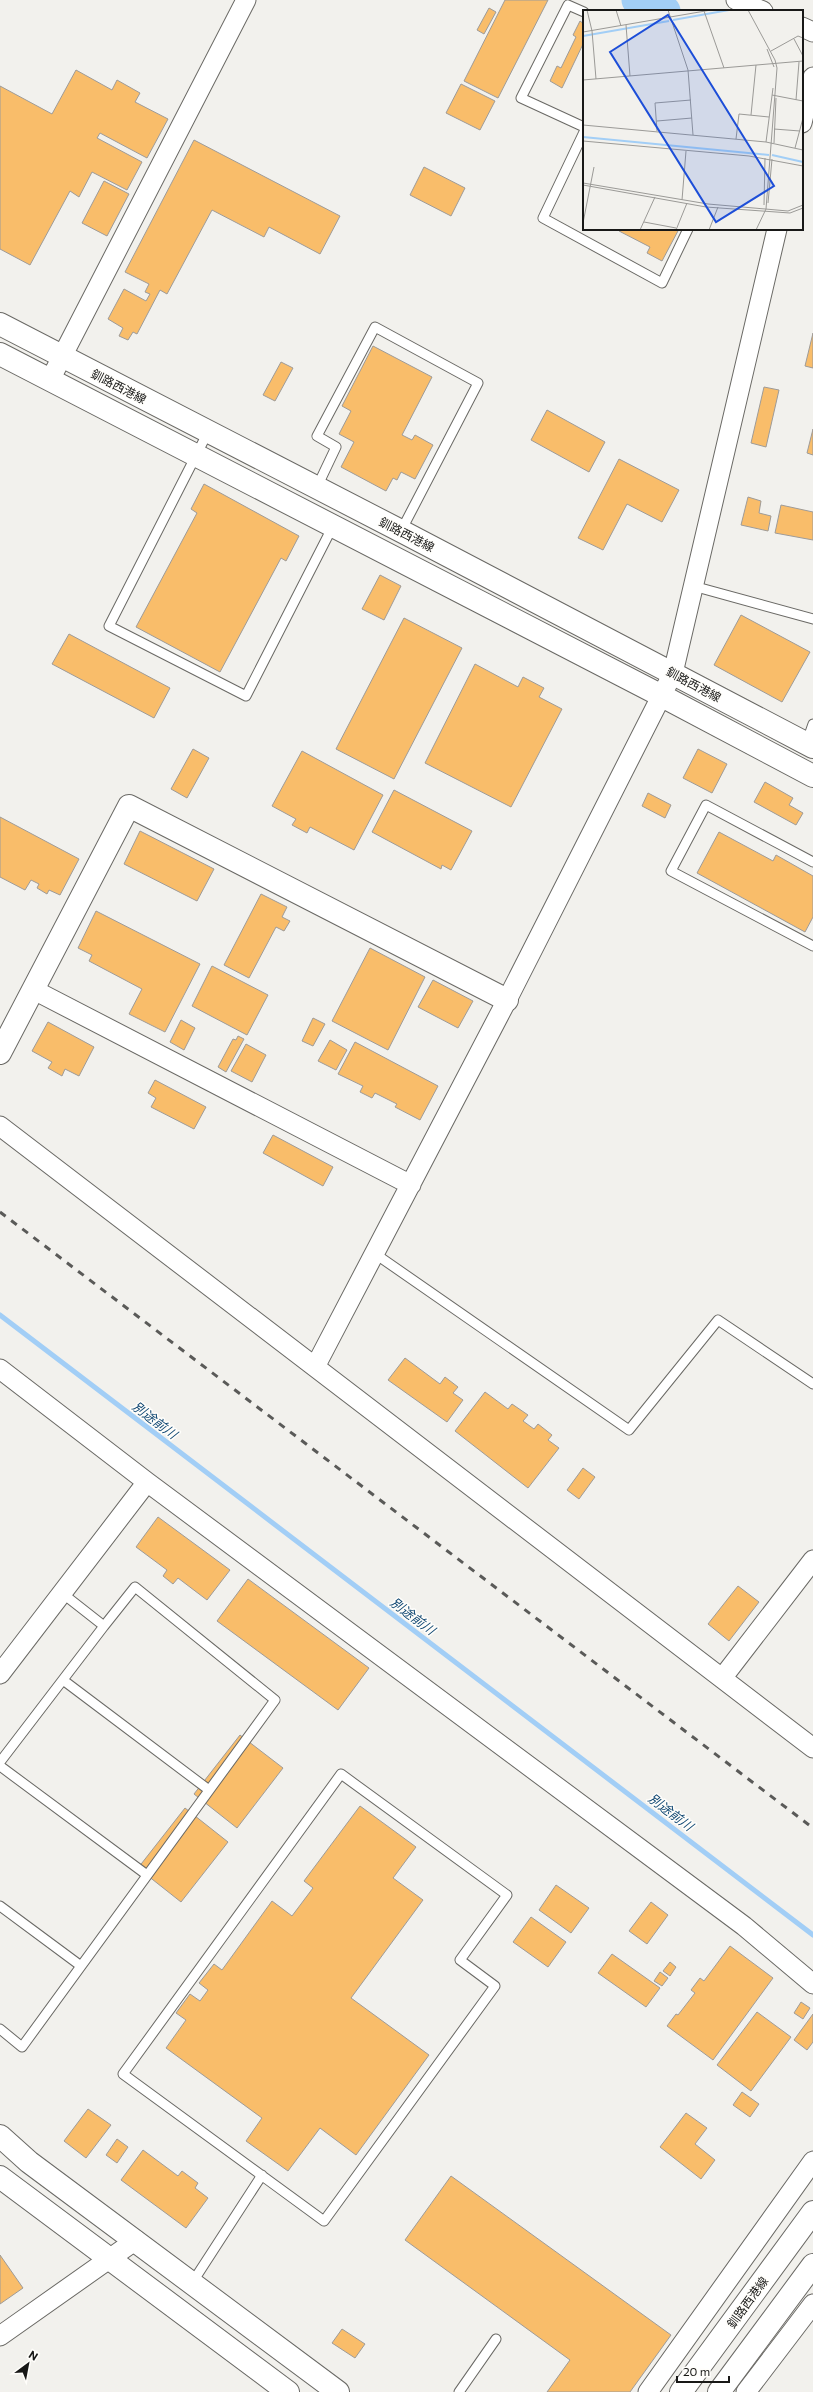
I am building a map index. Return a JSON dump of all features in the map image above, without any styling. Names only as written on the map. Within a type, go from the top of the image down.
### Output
[{"type":"main road","name":"釧路西港線","points":[[0,324],[673,673],[811,738]]},
{"type":"main road","points":[[0,354],[662,696],[813,776]]},
{"type":"main road","points":[[0,1053],[129,806],[507,1000]]},
{"type":"main road","points":[[0,2136],[29,2162],[136,2240],[338,2392]]},
{"type":"main road","points":[[0,2177],[288,2392]]},
{"type":"main road","name":"釧路西港線","points":[[681,2392],[813,2212]]},
{"type":"main road","points":[[719,2392],[813,2265]]},
{"type":"street","points":[[50,380],[246,0]]},
{"type":"street","points":[[736,0],[761,10]]},
{"type":"street","points":[[803,27],[813,32]]},
{"type":"street","points":[[803,119],[813,77]]},
{"type":"street","points":[[315,1367],[507,1000],[673,673],[777,230]]},
{"type":"street","points":[[34,990],[411,1185]]},
{"type":"street","points":[[0,1126],[723,1677],[813,1748]]},
{"type":"street","points":[[0,1368],[147,1482],[744,1926],[813,1984]]},
{"type":"street","points":[[0,1674],[147,1482]]},
{"type":"street","points":[[723,1677],[813,1560]]},
{"type":"street","points":[[648,2392],[813,2161]]},
{"type":"street","points":[[0,2336],[136,2240]]},
{"type":"street","points":[[746,2392],[813,2304]]},
{"type":"lane","points":[[583,12],[568,5],[521,98],[583,127]]},
{"type":"lane","points":[[583,134],[543,218],[662,283],[688,230]]},
{"type":"lane","points":[[316,488],[336,447],[317,436],[375,327],[478,383],[401,531]]},
{"type":"lane","points":[[208,432],[109,626],[246,696],[333,526]]},
{"type":"lane","points":[[693,586],[813,619]]},
{"type":"lane","points":[[813,862],[706,805],[672,871],[813,946]]},
{"type":"lane","points":[[374,1253],[629,1430],[718,1320],[813,1384]]},
{"type":"lane","points":[[0,1762],[135,1587],[275,1700],[22,2047],[0,2029]]},
{"type":"lane","points":[[62,1593],[104,1626]]},
{"type":"lane","points":[[63,1680],[209,1790]]},
{"type":"lane","points":[[0,1766],[148,1875]]},
{"type":"lane","points":[[341,1774],[507,1895],[460,1960],[495,1986],[324,2221],[262,2175],[123,2074],[341,1774]]},
{"type":"lane","points":[[0,1906],[81,1966]]},
{"type":"lane","points":[[192,2283],[262,2175]]},
{"type":"lane","points":[[459,2392],[496,2339]]},
{"type":"building","points":[[505,0],[548,0],[498,98],[464,81]]},
{"type":"building","points":[[489,8],[496,12],[484,34],[477,30]]},
{"type":"building","points":[[580,21],[583,23],[583,44],[562,88],[550,81],[557,66],[561,68],[576,37],[573,35]]},
{"type":"building","points":[[76,70],[112,90],[117,80],[140,93],[135,102],[168,119],[147,158],[100,133],[97,138],[142,162],[127,190],[92,172],[79,197],[70,191],[30,265],[0,249],[0,86],[52,114]]},
{"type":"building","points":[[461,84],[495,101],[480,130],[446,113]]},
{"type":"building","points":[[194,140],[340,216],[320,254],[269,227],[264,237],[212,210],[167,294],[160,290],[137,334],[133,332],[128,340],[119,336],[123,328],[108,319],[124,289],[146,301],[150,294],[145,292],[149,284],[125,272]]},
{"type":"building","points":[[424,167],[465,188],[451,216],[410,195]]},
{"type":"building","points":[[104,181],[129,194],[107,236],[82,223]]},
{"type":"building","points":[[678,230],[662,261],[647,253],[650,247],[619,231]]},
{"type":"building","points":[[813,333],[813,368],[805,366]]},
{"type":"building","points":[[373,346],[432,377],[402,435],[412,440],[415,435],[433,445],[415,479],[401,472],[397,480],[393,478],[386,491],[341,467],[354,442],[339,434],[351,411],[342,406]]},
{"type":"building","points":[[281,362],[293,368],[275,401],[263,395]]},
{"type":"building","points":[[764,387],[779,390],[766,447],[751,443]]},
{"type":"building","points":[[547,410],[605,442],[589,472],[531,440]]},
{"type":"building","points":[[813,429],[813,455],[807,453]]},
{"type":"building","points":[[619,459],[679,490],[662,522],[627,504],[603,550],[578,538]]},
{"type":"building","points":[[204,484],[299,536],[286,561],[281,558],[220,672],[136,627],[197,513],[191,509]]},
{"type":"building","points":[[748,497],[761,501],[759,513],[771,516],[768,531],[741,525]]},
{"type":"building","points":[[781,505],[813,512],[813,540],[775,533]]},
{"type":"building","points":[[380,575],[401,586],[384,620],[362,609]]},
{"type":"building","points":[[741,615],[810,652],[782,702],[714,665]]},
{"type":"building","points":[[404,618],[462,648],[394,779],[336,749]]},
{"type":"building","points":[[69,634],[170,688],[154,718],[52,664]]},
{"type":"building","points":[[475,664],[518,687],[523,677],[544,688],[539,697],[562,709],[511,807],[425,763]]},
{"type":"building","points":[[193,749],[209,758],[187,798],[171,789]]},
{"type":"building","points":[[698,749],[727,764],[712,793],[683,778]]},
{"type":"building","points":[[302,751],[383,795],[354,850],[310,827],[307,833],[292,825],[296,819],[272,806]]},
{"type":"building","points":[[765,782],[793,798],[789,805],[803,813],[796,825],[754,802]]},
{"type":"building","points":[[394,790],[472,831],[451,870],[442,865],[441,869],[372,832]]},
{"type":"building","points":[[648,793],[671,805],[665,818],[642,806]]},
{"type":"building","points":[[0,817],[79,859],[60,895],[49,890],[47,894],[37,888],[39,884],[31,880],[25,890],[0,877]]},
{"type":"building","points":[[140,831],[214,869],[197,901],[124,864]]},
{"type":"building","points":[[719,832],[773,861],[776,855],[813,876],[813,917],[805,932],[697,873]]},
{"type":"building","points":[[261,894],[287,907],[282,917],[290,921],[284,931],[276,927],[249,978],[224,965]]},
{"type":"building","points":[[96,911],[200,964],[165,1032],[129,1014],[142,989],[89,961],[92,955],[78,948]]},
{"type":"building","points":[[370,948],[425,977],[388,1050],[332,1021]]},
{"type":"building","points":[[212,966],[268,995],[247,1035],[192,1006]]},
{"type":"building","points":[[433,980],[473,1001],[458,1028],[418,1007]]},
{"type":"building","points":[[313,1018],[325,1024],[313,1046],[302,1041]]},
{"type":"building","points":[[181,1020],[195,1028],[184,1050],[170,1042]]},
{"type":"building","points":[[48,1022],[94,1047],[79,1076],[65,1069],[62,1076],[48,1068],[52,1062],[32,1051]]},
{"type":"building","points":[[238,1036],[244,1039],[226,1072],[218,1067],[233,1039],[236,1040]]},
{"type":"building","points":[[330,1040],[347,1050],[336,1070],[318,1061]]},
{"type":"building","points":[[355,1042],[438,1086],[420,1120],[395,1107],[397,1104],[375,1093],[372,1098],[360,1092],[363,1086],[338,1074]]},
{"type":"building","points":[[246,1044],[266,1055],[252,1082],[231,1071]]},
{"type":"building","points":[[155,1080],[206,1107],[194,1129],[151,1107],[156,1098],[148,1093]]},
{"type":"building","points":[[273,1135],[333,1167],[323,1186],[263,1153]]},
{"type":"building","points":[[405,1358],[440,1384],[445,1377],[458,1387],[453,1393],[463,1400],[447,1422],[388,1380]]},
{"type":"building","points":[[485,1392],[508,1409],[512,1404],[528,1415],[523,1421],[534,1429],[538,1424],[552,1435],[548,1440],[559,1448],[528,1488],[455,1431]]},
{"type":"building","points":[[583,1468],[595,1477],[579,1499],[567,1490]]},
{"type":"building","points":[[158,1517],[230,1570],[207,1600],[178,1578],[173,1584],[163,1576],[167,1570],[136,1547]]},
{"type":"building","points":[[248,1579],[369,1668],[338,1710],[217,1621]]},
{"type":"building","points":[[738,1586],[759,1602],[729,1641],[708,1624]]},
{"type":"building","points":[[240,1735],[283,1768],[237,1828],[194,1794]]},
{"type":"building","points":[[360,1806],[416,1847],[393,1878],[423,1900],[351,1998],[429,2055],[356,2155],[320,2128],[288,2171],[246,2141],[262,2118],[166,2048],[186,2020],[176,2013],[190,1994],[200,2001],[208,1990],[199,1983],[214,1964],[222,1970],[272,1901],[292,1916],[313,1888],[304,1881]]},
{"type":"building","points":[[185,1808],[228,1842],[181,1902],[138,1868]]},
{"type":"building","points":[[556,1885],[589,1908],[571,1933],[539,1910]]},
{"type":"building","points":[[651,1902],[668,1915],[647,1944],[629,1931]]},
{"type":"building","points":[[531,1917],[566,1942],[548,1967],[513,1942]]},
{"type":"building","points":[[730,1946],[773,1978],[713,2060],[667,2026],[676,2014],[678,2015],[695,1993],[691,1990],[700,1978],[704,1981]]},
{"type":"building","points":[[612,1954],[660,1988],[646,2007],[598,1973]]},
{"type":"building","points":[[670,1962],[676,1967],[670,1976],[663,1971]]},
{"type":"building","points":[[660,1972],[668,1978],[662,1986],[654,1981]]},
{"type":"building","points":[[801,2002],[810,2008],[803,2019],[794,2013]]},
{"type":"building","points":[[757,2012],[791,2037],[751,2091],[717,2065]]},
{"type":"building","points":[[813,2014],[813,2042],[807,2050],[794,2040]]},
{"type":"building","points":[[742,2092],[759,2104],[750,2117],[733,2105]]},
{"type":"building","points":[[88,2109],[111,2125],[86,2158],[64,2141]]},
{"type":"building","points":[[686,2113],[707,2128],[695,2144],[715,2160],[701,2179],[660,2147]]},
{"type":"building","points":[[117,2139],[128,2147],[117,2163],[106,2155]]},
{"type":"building","points":[[143,2150],[178,2176],[182,2171],[198,2183],[195,2188],[208,2198],[186,2228],[121,2180]]},
{"type":"building","points":[[451,2176],[671,2335],[630,2392],[547,2392],[570,2360],[405,2240]]},
{"type":"building","points":[[0,2255],[23,2288],[0,2304]]},
{"type":"building","points":[[342,2329],[365,2344],[355,2358],[332,2343]]},
{"type":"waterway","points":[[637,0],[662,10]]},
{"type":"waterway","name":"別途前川","points":[[0,1315],[813,1935]]},
{"type":"railway","points":[[0,1212],[813,1828]]}]
